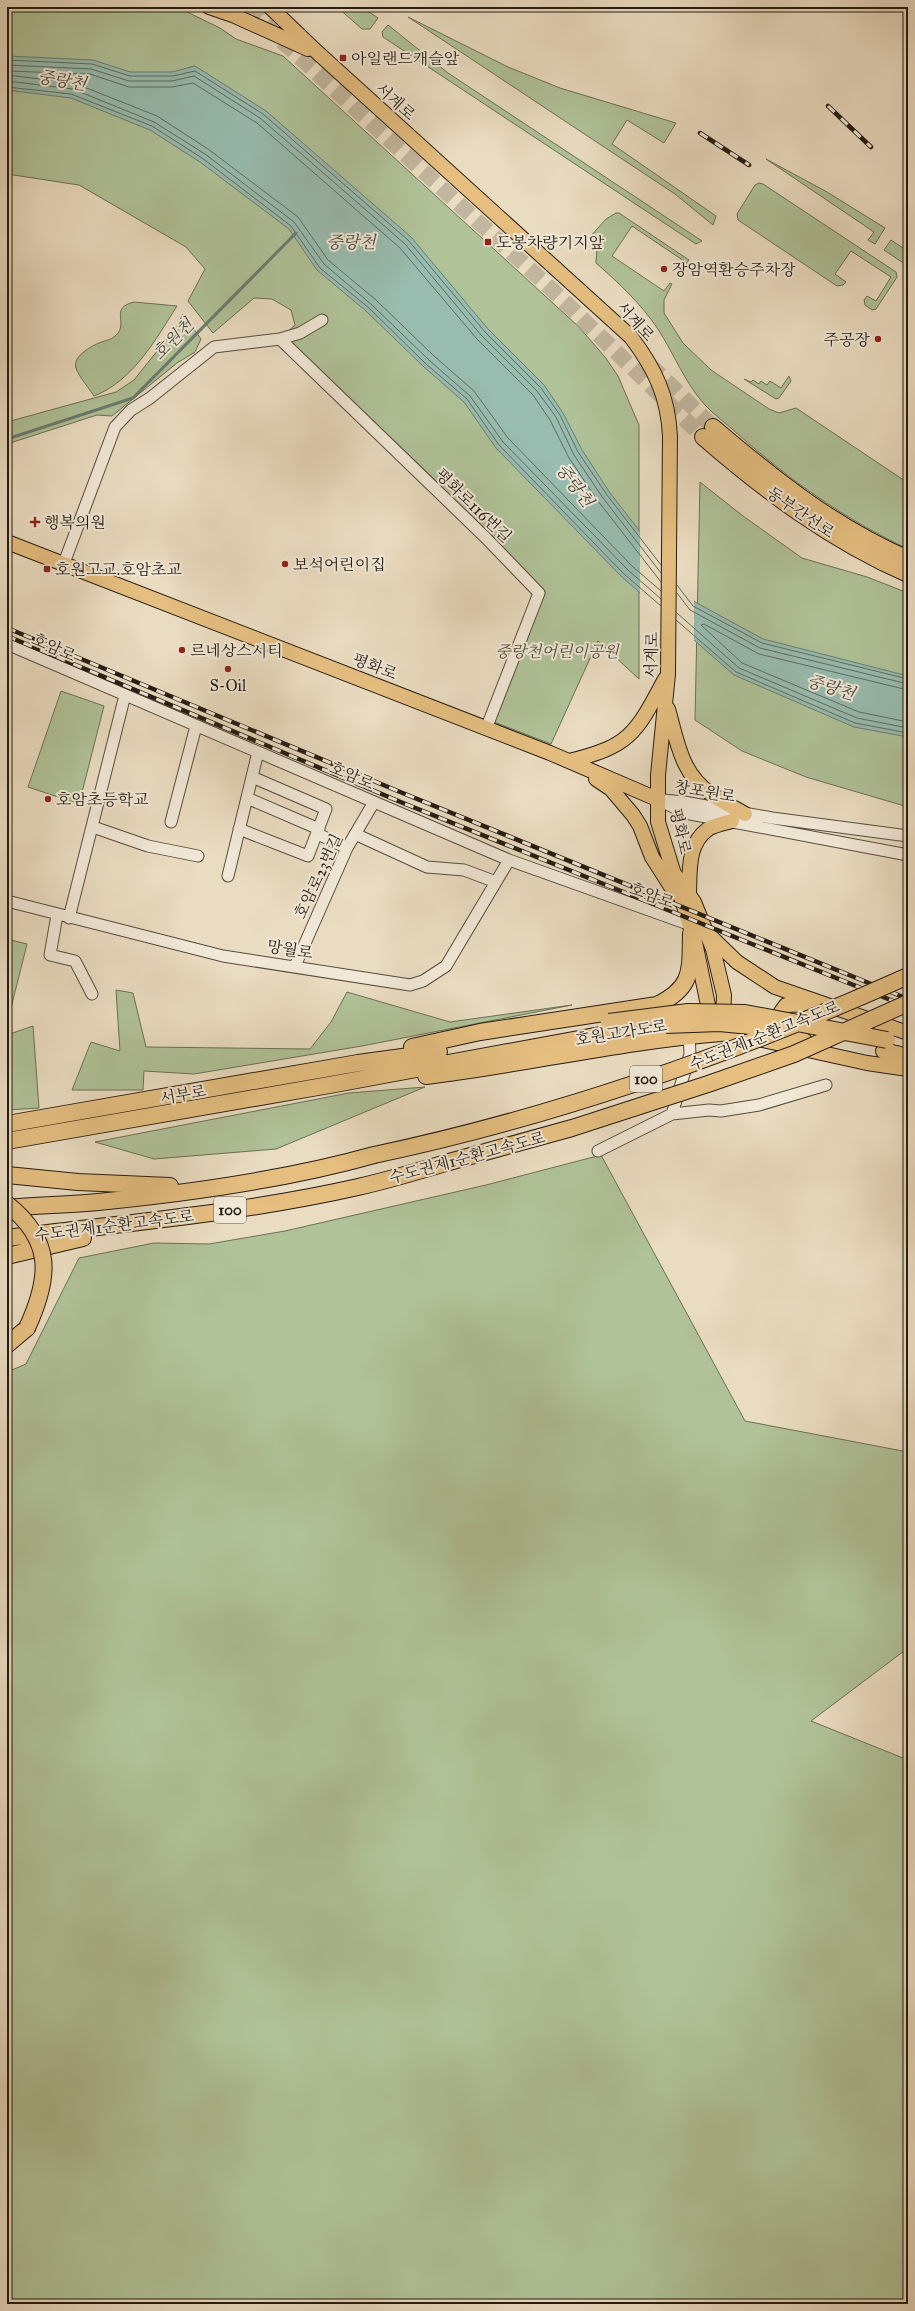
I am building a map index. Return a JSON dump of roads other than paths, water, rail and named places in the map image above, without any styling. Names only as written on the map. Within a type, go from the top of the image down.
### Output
[{"type":"highway","name":"동부간선로","points":[[908,559],[833,520],[708,432],[767,490],[792,508],[874,559],[908,574]]},
{"type":"highway","points":[[358,1063],[415,1046],[480,1032],[657,1005],[672,998],[688,980],[691,970],[695,929]]},
{"type":"highway","name":"수도권제1순환고속도로","points":[[7,1208],[96,1202],[210,1188],[315,1171],[470,1132],[674,1070],[750,1042],[908,976]]},
{"type":"highway","name":"수도권제1순환고속도로","points":[[7,1238],[152,1221],[264,1205],[352,1188],[572,1128],[708,1084],[794,1054],[908,1003]]},
{"type":"highway","points":[[657,1005],[663,1010],[666,1028],[664,1034],[657,1040]]},
{"type":"highway","name":"호원고가도로","points":[[358,1063],[420,1056],[610,1028],[686,1023],[726,1023],[885,1045],[908,1046]]},
{"type":"highway","name":"호원고가도로","points":[[335,1084],[610,1028]]},
{"type":"highway","points":[[335,1084],[389,1081],[476,1070],[657,1040],[721,1033]]},
{"type":"highway","name":"호원고가도로","points":[[885,1045],[908,1057]]},
{"type":"highway","name":"서부로","points":[[7,1124],[358,1063]]},
{"type":"highway","name":"서부로","points":[[7,1141],[335,1084]]},
{"type":"highway","points":[[7,1175],[78,1182],[210,1188]]},
{"type":"highway","points":[[7,1204],[18,1212],[33,1230],[42,1250],[44,1271],[40,1300],[27,1328],[7,1345]]},
{"type":"highway","points":[[7,1256],[152,1221]]},
{"type":"main road","points":[[209,7],[235,16],[318,54]]},
{"type":"main road","name":"서계로","points":[[270,7],[318,54],[632,337],[657,376],[669,418],[670,436],[668,674],[657,799]]},
{"type":"main road","name":"평화로","points":[[7,542],[569,761],[657,799],[658,822],[664,848],[685,897],[695,929],[696,949],[710,1015],[721,1033]]},
{"type":"main road","points":[[569,761],[603,752],[620,743],[635,730],[668,674]]},
{"type":"main road","points":[[666,697],[682,759],[691,775],[710,793],[745,814]]},
{"type":"main road","points":[[569,761],[611,789],[633,815],[640,826],[652,857],[685,897]]},
{"type":"main road","points":[[685,897],[690,857],[695,844],[708,830],[732,820]]},
{"type":"main road","name":"평화로","points":[[695,929],[713,949],[725,1002],[721,1033]]},
{"type":"main road","name":"평화로","points":[[695,929],[737,962],[775,987],[908,1033]]},
{"type":"main road","points":[[696,949],[705,963],[709,962],[713,957],[713,949]]},
{"type":"main road","points":[[817,1051],[804,1040],[779,1031],[777,1024],[778,1015],[786,1005],[824,1004]]},
{"type":"main road","points":[[721,1033],[746,1036],[908,1069]]},
{"type":"street","points":[[64,563],[115,427],[131,410],[150,398],[214,347],[280,339],[300,333],[322,320]]},
{"type":"street","name":"평화로116번길","points":[[280,339],[485,536],[539,593],[486,729]]},
{"type":"street","name":"호암로","points":[[7,644],[509,860],[695,929]]},
{"type":"street","points":[[69,918],[125,696]]},
{"type":"street","points":[[171,822],[196,726]]},
{"type":"street","points":[[228,876],[258,752]]},
{"type":"street","points":[[239,829],[308,856],[319,832],[326,809],[252,777]]},
{"type":"street","points":[[247,798],[319,832],[347,848]]},
{"type":"street","name":"창포원로","points":[[657,799],[684,802],[745,814],[908,836]]},
{"type":"street","name":"창포원로","points":[[657,799],[685,813],[732,820],[908,855]]},
{"type":"street","name":"호암로23번길","points":[[295,966],[347,848],[374,802]]},
{"type":"street","points":[[93,827],[148,846],[198,856]]},
{"type":"street","points":[[355,834],[426,866],[464,870],[496,882]]},
{"type":"street","name":"망월로","points":[[7,901],[223,956],[295,966],[398,984],[410,984],[423,981],[446,966],[509,860]]},
{"type":"street","points":[[57,914],[50,955],[75,961],[92,994]]},
{"type":"street","points":[[672,1114],[690,1054],[689,1036]]},
{"type":"street","points":[[598,1151],[672,1114],[710,1110],[721,1111],[759,1105],[826,1085]]},
{"type":"water","name":"중랑천","points":[[7,56],[93,60],[130,72],[172,72],[195,66],[266,111],[411,237],[488,329],[544,385],[563,413],[582,450],[610,493],[695,602],[763,639],[908,676],[908,737],[854,727],[734,675],[622,577],[496,448],[464,402],[424,367],[366,311],[317,270],[289,229],[200,162],[150,130],[71,98],[7,90]]},
{"type":"waterway","name":"호원천","points":[[7,439],[133,398],[296,233]]},
{"type":"tunnel","points":[[248,7],[268,28],[562,299],[703,437]]},
{"type":"tunnel","points":[[649,364],[713,427]]},
{"type":"railway","points":[[828,106],[871,147]]},
{"type":"railway","points":[[700,133],[749,165]]},
{"type":"railway","points":[[7,628],[405,794],[908,999]]},
{"type":"railway","points":[[7,636],[403,803],[908,1007]]},
{"type":"place","name":"아일랜드캐슬앞","points":[[343,58]]},
{"type":"place","name":"도봉차량기지앞","points":[[488,242]]},
{"type":"place","name":"장암역환승주차장","points":[[664,269]]},
{"type":"place","name":"주공장","points":[[878,339]]},
{"type":"place","name":"행복의원","points":[[35,522]]},
{"type":"place","name":"보석어린이집","points":[[285,564]]},
{"type":"place","name":"호원고교.호암초교","points":[[47,569]]},
{"type":"place","name":"르네상스시티","points":[[182,650]]},
{"type":"place","name":"S-Oil","points":[[228,669]]},
{"type":"place","name":"호암초등학교","points":[[48,799]]},
{"type":"park label","name":"중랑천어린이공원","points":[[557,651]]}]
